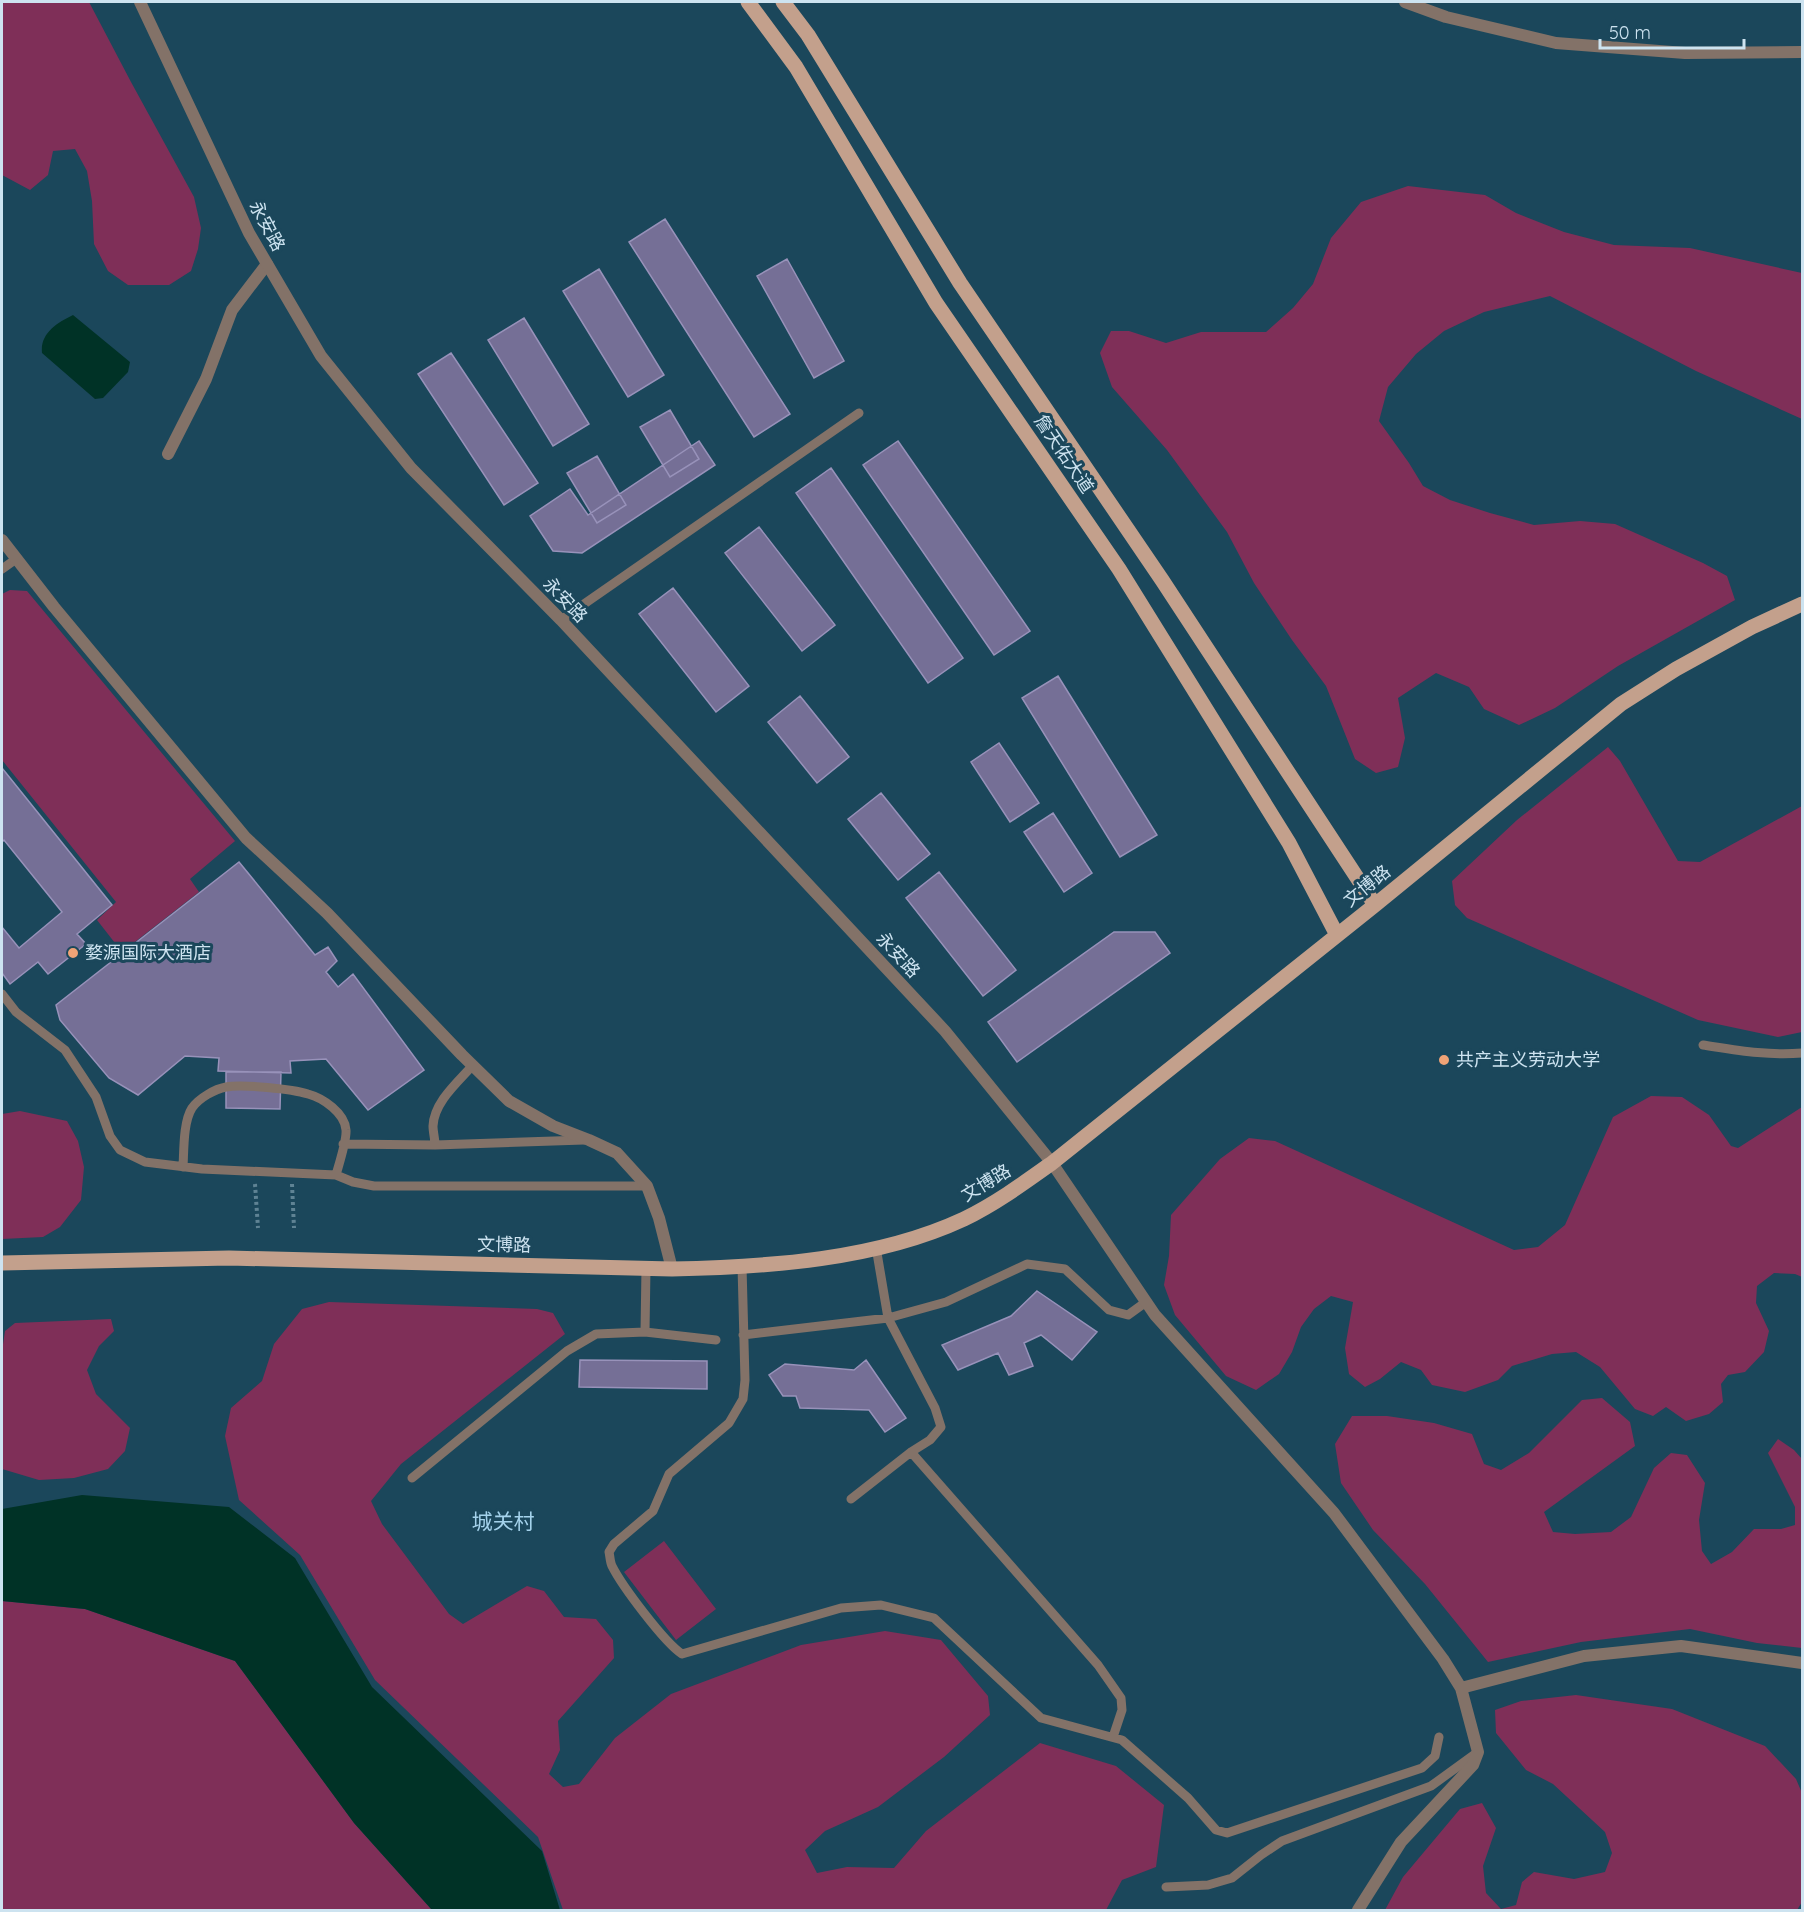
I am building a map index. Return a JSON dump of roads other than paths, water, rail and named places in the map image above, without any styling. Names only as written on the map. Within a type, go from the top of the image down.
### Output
[{"type":"main road","name":"詹天佑大道","points":[[748,2],[796,67],[936,303],[1119,569],[1289,843],[1337,935]]},
{"type":"main road","name":"詹天佑大道","points":[[783,2],[808,35],[960,283],[1162,580],[1375,906]]},
{"type":"main road","name":"文博路","points":[[2,1263],[229,1258],[672,1269],[792,1262],[876,1247],[921,1236],[964,1218],[1014,1190],[1052,1162],[1375,906],[1621,704],[1676,669],[1743,632],[1803,604]]},
{"type":"street","name":"永安路","points":[[140,2],[249,233],[321,356],[411,468],[561,620],[945,1032],[1052,1162],[1155,1315],[1335,1513],[1443,1659],[1461,1688],[1478,1752]]},
{"type":"street","points":[[1405,2],[1446,17],[1556,43],[1685,53],[1803,52]]},
{"type":"street","points":[[168,454],[206,379],[232,309],[267,264]]},
{"type":"street","points":[[2,540],[54,607],[246,838],[327,913],[509,1101],[553,1126],[617,1154],[647,1186],[659,1218],[672,1269]]},
{"type":"street","points":[[1461,1688],[1584,1656],[1682,1646],[1803,1663]]},
{"type":"street","points":[[1358,1911],[1401,1842],[1473,1765],[1478,1752]]},
{"type":"lane","points":[[561,620],[859,413]]},
{"type":"lane","points":[[2,569],[16,559]]},
{"type":"lane","points":[[2,994],[16,1012],[65,1050],[96,1097],[110,1136],[120,1150],[145,1162],[183,1167],[336,1174],[353,1182],[374,1186],[647,1186]]},
{"type":"lane","points":[[1702,1045],[1755,1053],[1782,1055],[1803,1053]]},
{"type":"lane","points":[[435,1145],[433,1125],[436,1110],[473,1065]]},
{"type":"lane","points":[[183,1167],[184,1141],[191,1109],[203,1098],[226,1087],[271,1089],[308,1094],[326,1102],[341,1116],[346,1130],[336,1174]]},
{"type":"lane","points":[[344,1144],[435,1145],[589,1140]]},
{"type":"lane","points":[[851,1499],[930,1440],[941,1427],[935,1408],[888,1318],[876,1247]]},
{"type":"lane","points":[[743,1335],[888,1318],[946,1302],[1027,1264],[1065,1269],[1109,1310],[1128,1315],[1146,1302]]},
{"type":"lane","points":[[742,1266],[745,1380],[743,1399],[729,1423],[669,1474],[653,1511],[614,1544],[609,1552],[612,1565],[625,1585],[672,1647],[682,1654],[841,1608],[881,1605],[934,1618],[1041,1718],[1122,1740],[1188,1798],[1216,1830],[1227,1833],[1422,1768],[1435,1755],[1438,1737]]},
{"type":"lane","points":[[645,1332],[646,1268]]},
{"type":"lane","points":[[412,1478],[567,1351],[596,1334],[645,1332],[716,1340]]},
{"type":"lane","points":[[911,1452],[1098,1665],[1120,1698],[1122,1710],[1113,1737]]},
{"type":"lane","points":[[1166,1887],[1208,1885],[1232,1878],[1282,1841],[1431,1786],[1478,1752]]},
{"type":"place","name":"婺源国际大酒店","points":[[73,953]]},
{"type":"place","name":"共产主义劳动大学","points":[[1444,1060]]},
{"type":"district","name":"城关村","points":[[503,1522]]}]
